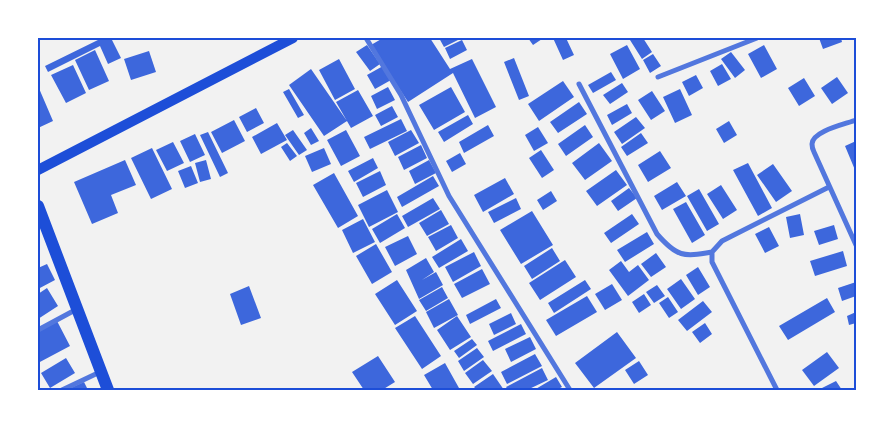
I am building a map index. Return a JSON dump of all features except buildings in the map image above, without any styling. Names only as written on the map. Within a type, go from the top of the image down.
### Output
[{"type":"highway","points":[[38,206],[108,390]]},
{"type":"main road","points":[[38,170],[294,38]]},
{"type":"street","points":[[366,38],[401,96],[449,196],[570,390]]},
{"type":"street","points":[[658,77],[757,38]]},
{"type":"street","points":[[579,84],[657,234],[670,248],[688,256],[712,252],[722,241],[830,187]]},
{"type":"street","points":[[856,120],[824,131],[815,137],[812,143],[814,152],[856,245]]},
{"type":"street","points":[[712,252],[712,262],[777,390]]},
{"type":"street","points":[[38,330],[77,309]]},
{"type":"street","points":[[62,390],[100,372]]}]
